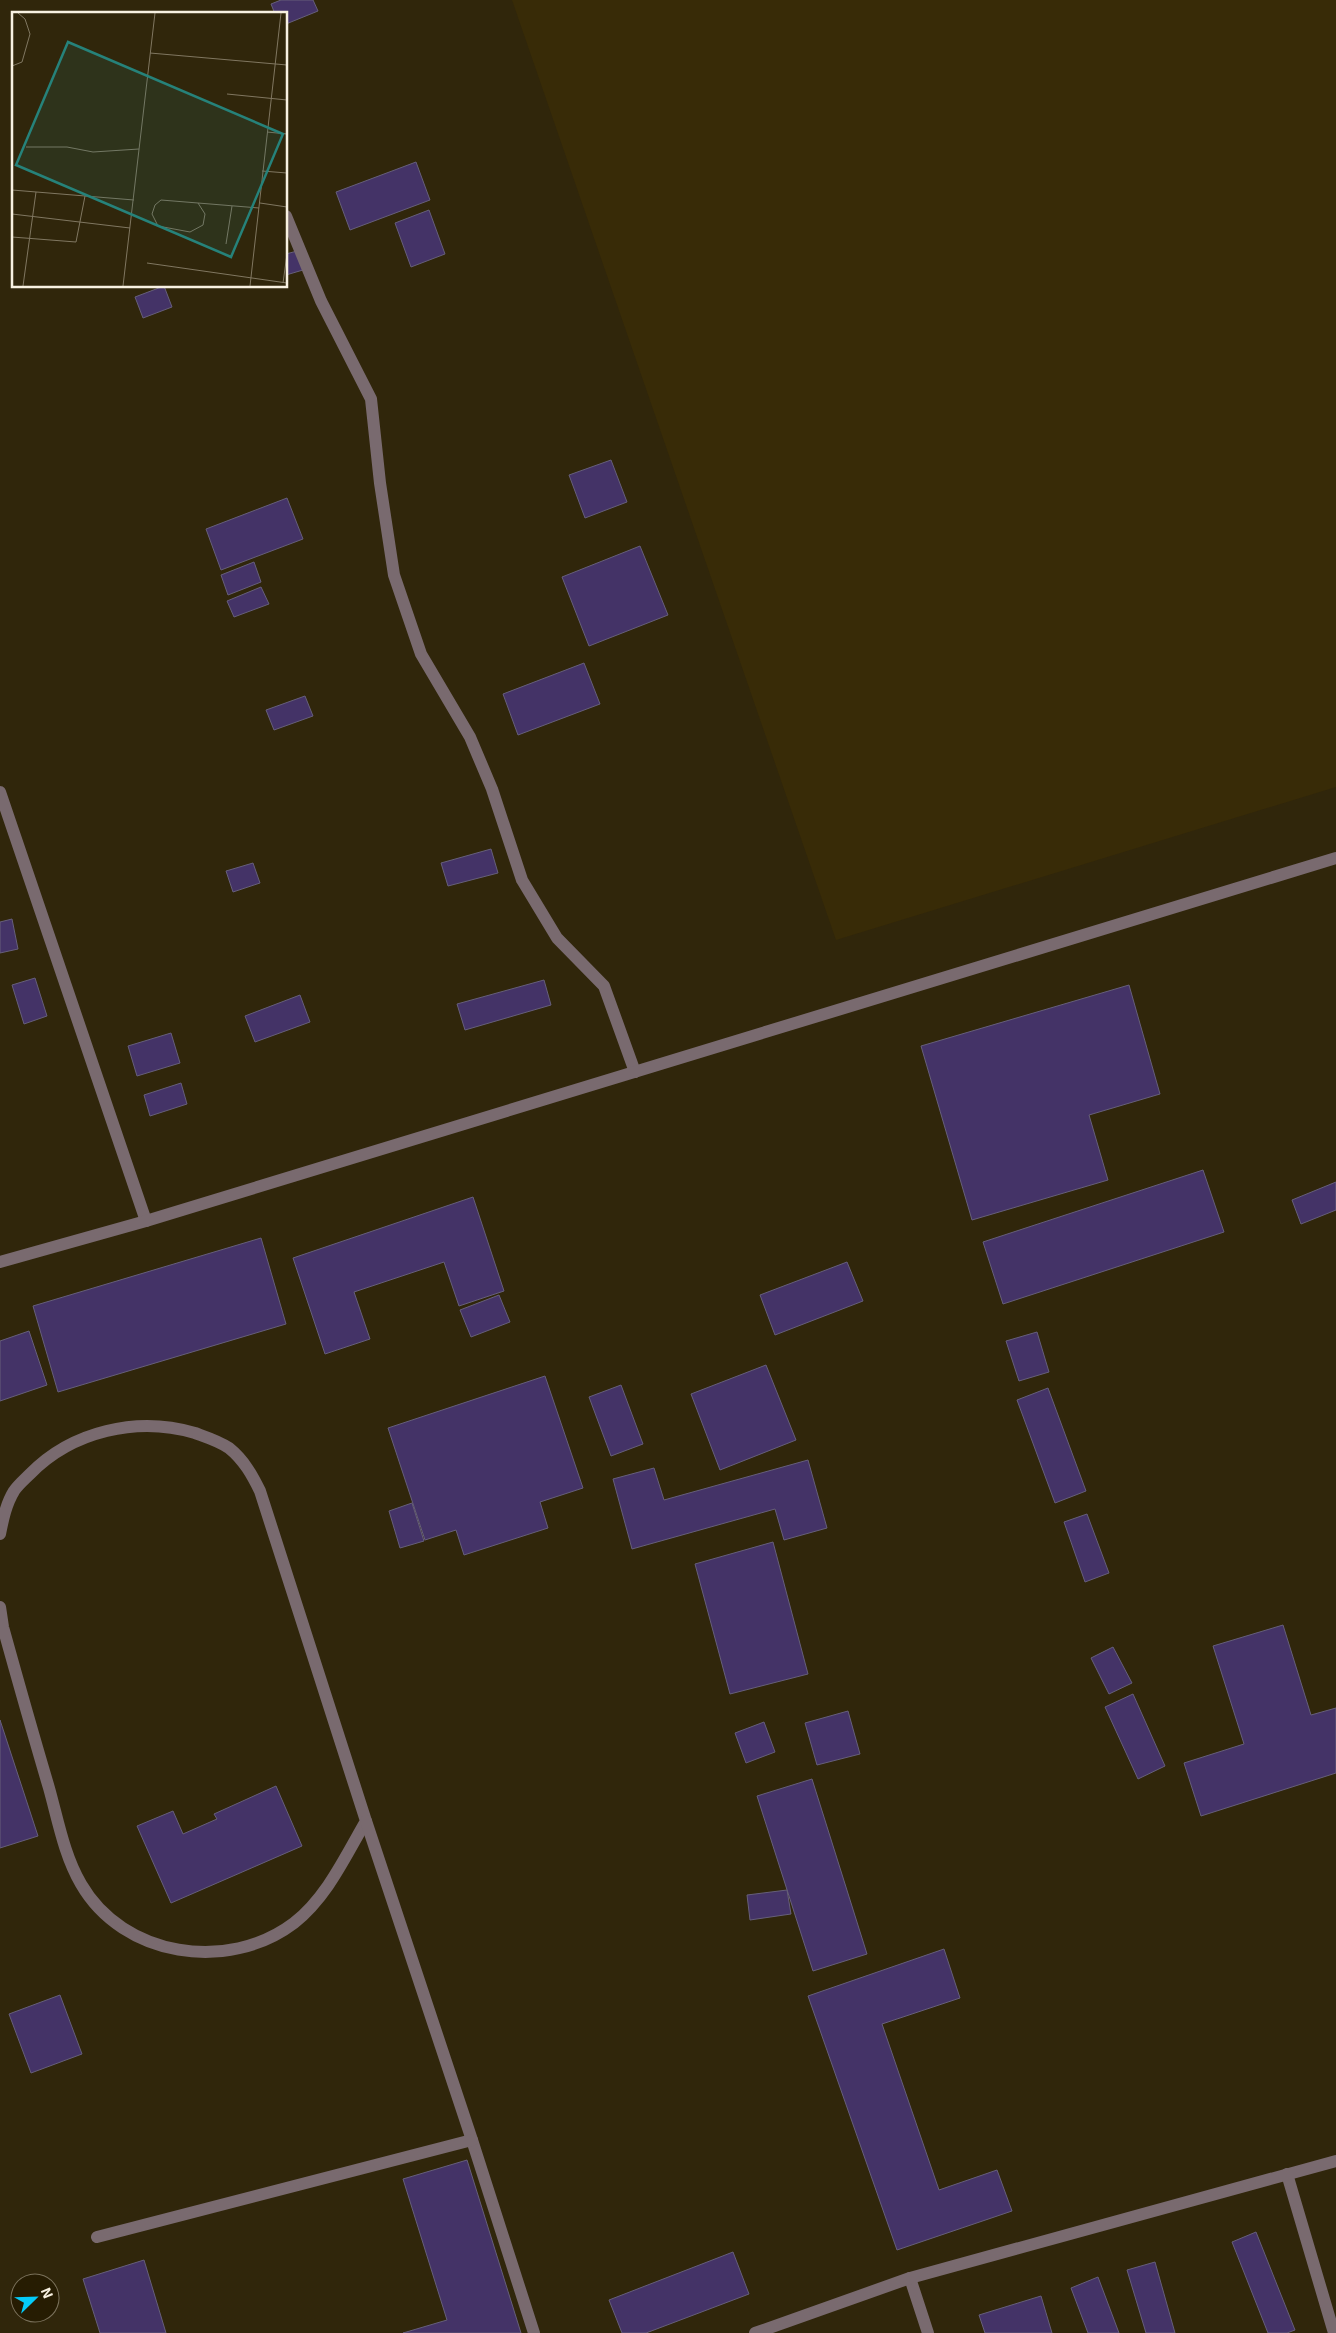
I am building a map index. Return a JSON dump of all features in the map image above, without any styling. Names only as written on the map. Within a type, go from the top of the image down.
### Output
[{"type":"street","points":[[288,221],[321,301],[372,399],[380,483],[394,575],[421,654],[470,737],[492,789],[522,880],[557,938],[604,986],[635,1072]]},
{"type":"street","points":[[0,792],[146,1221]]},
{"type":"street","points":[[0,1262],[146,1221],[1336,858]]},
{"type":"street","points":[[0,1534],[3,1515],[15,1489],[38,1466],[84,1438],[136,1425],[161,1426],[208,1437],[229,1448],[247,1467],[260,1491],[366,1822],[534,2333]]},
{"type":"street","points":[[0,1607],[3,1627],[69,1861],[94,1904],[129,1934],[153,1944],[188,1952],[223,1950],[260,1940],[293,1923],[325,1891],[366,1822]]},
{"type":"street","points":[[97,2237],[472,2140]]},
{"type":"street","points":[[755,2333],[910,2278],[1336,2161]]},
{"type":"street","points":[[1287,2174],[1334,2333]]},
{"type":"street","points":[[910,2278],[928,2333]]},
{"type":"shaded area","points":[[512,0],[1336,0],[1336,787],[836,940]]},
{"type":"building","points":[[281,0],[313,0],[318,11],[288,23],[288,12],[274,12],[271,4]]},
{"type":"building","points":[[416,162],[430,200],[350,230],[336,192]]},
{"type":"building","points":[[429,210],[445,254],[411,267],[395,223]]},
{"type":"building","points":[[297,251],[303,270],[288,274],[288,253]]},
{"type":"building","points":[[159,288],[165,288],[172,307],[143,318],[135,297]]},
{"type":"building","points":[[611,460],[627,502],[585,518],[569,475]]},
{"type":"building","points":[[287,498],[303,539],[221,570],[206,529]]},
{"type":"building","points":[[640,546],[668,615],[589,646],[562,577]]},
{"type":"building","points":[[254,562],[261,582],[228,595],[221,575]]},
{"type":"building","points":[[261,587],[269,604],[234,617],[227,601]]},
{"type":"building","points":[[584,663],[600,704],[518,735],[503,694]]},
{"type":"building","points":[[305,696],[313,716],[274,730],[266,710]]},
{"type":"building","points":[[491,849],[498,873],[448,886],[441,863]]},
{"type":"building","points":[[253,863],[260,883],[233,892],[226,871]]},
{"type":"building","points":[[12,919],[18,949],[0,953],[0,922]]},
{"type":"building","points":[[35,978],[47,1016],[24,1024],[12,985]]},
{"type":"building","points":[[544,980],[551,1005],[465,1030],[457,1004]]},
{"type":"building","points":[[1129,985],[1160,1094],[1089,1115],[1108,1180],[972,1220],[921,1046]]},
{"type":"building","points":[[300,995],[310,1022],[255,1042],[245,1016]]},
{"type":"building","points":[[171,1033],[180,1063],[137,1076],[128,1046]]},
{"type":"building","points":[[181,1083],[187,1104],[150,1116],[144,1095]]},
{"type":"building","points":[[1203,1170],[1224,1232],[1003,1304],[983,1242]]},
{"type":"building","points":[[1336,1182],[1336,1210],[1301,1224],[1292,1200]]},
{"type":"building","points":[[473,1197],[504,1291],[459,1306],[444,1262],[354,1292],[370,1339],[325,1354],[293,1258]]},
{"type":"building","points":[[261,1238],[286,1324],[58,1392],[33,1306]]},
{"type":"building","points":[[847,1262],[863,1301],[775,1335],[760,1295]]},
{"type":"building","points":[[499,1295],[510,1322],[471,1337],[460,1310]]},
{"type":"building","points":[[29,1331],[47,1385],[0,1401],[0,1341]]},
{"type":"building","points":[[1037,1332],[1049,1372],[1019,1381],[1006,1341]]},
{"type":"building","points":[[766,1365],[796,1440],[720,1470],[691,1394]]},
{"type":"building","points":[[545,1376],[583,1488],[540,1502],[548,1528],[464,1555],[456,1530],[425,1540],[388,1428]]},
{"type":"building","points":[[621,1385],[643,1444],[611,1456],[589,1397]]},
{"type":"building","points":[[1048,1388],[1086,1491],[1055,1503],[1017,1400]]},
{"type":"building","points":[[808,1460],[827,1528],[784,1540],[775,1509],[632,1549],[613,1479],[654,1468],[664,1500]]},
{"type":"building","points":[[412,1503],[424,1541],[400,1548],[389,1511]]},
{"type":"building","points":[[1087,1514],[1109,1573],[1085,1582],[1064,1522]]},
{"type":"building","points":[[773,1542],[808,1674],[730,1694],[695,1564]]},
{"type":"building","points":[[1283,1625],[1311,1715],[1336,1708],[1336,1773],[1201,1816],[1184,1763],[1244,1744],[1213,1646]]},
{"type":"building","points":[[1113,1647],[1132,1683],[1109,1694],[1091,1658]]},
{"type":"building","points":[[1133,1694],[1165,1766],[1138,1779],[1105,1707]]},
{"type":"building","points":[[848,1711],[860,1754],[817,1765],[805,1723]]},
{"type":"building","points":[[0,1720],[38,1836],[0,1848]]},
{"type":"building","points":[[764,1722],[775,1752],[746,1763],[735,1733]]},
{"type":"building","points":[[812,1779],[867,1954],[813,1971],[757,1796]]},
{"type":"building","points":[[276,1786],[302,1846],[171,1903],[137,1826],[173,1811],[183,1834],[217,1819],[214,1814]]},
{"type":"building","points":[[787,1890],[791,1914],[750,1920],[747,1895]]},
{"type":"building","points":[[944,1949],[960,1998],[882,2024],[939,2190],[997,2170],[1012,2211],[897,2250],[808,1996]]},
{"type":"building","points":[[60,1995],[82,2054],[31,2073],[9,2014]]},
{"type":"building","points":[[467,2160],[521,2333],[403,2333],[447,2320],[403,2179]]},
{"type":"building","points":[[1256,2232],[1295,2330],[1287,2333],[1268,2333],[1232,2242]]},
{"type":"building","points":[[733,2252],[749,2294],[646,2333],[622,2333],[609,2300]]},
{"type":"building","points":[[144,2260],[166,2333],[100,2333],[83,2279]]},
{"type":"building","points":[[1155,2262],[1175,2333],[1146,2333],[1127,2270]]},
{"type":"building","points":[[1098,2277],[1119,2333],[1088,2333],[1071,2288]]},
{"type":"building","points":[[1041,2296],[1052,2333],[985,2333],[979,2315]]}]
